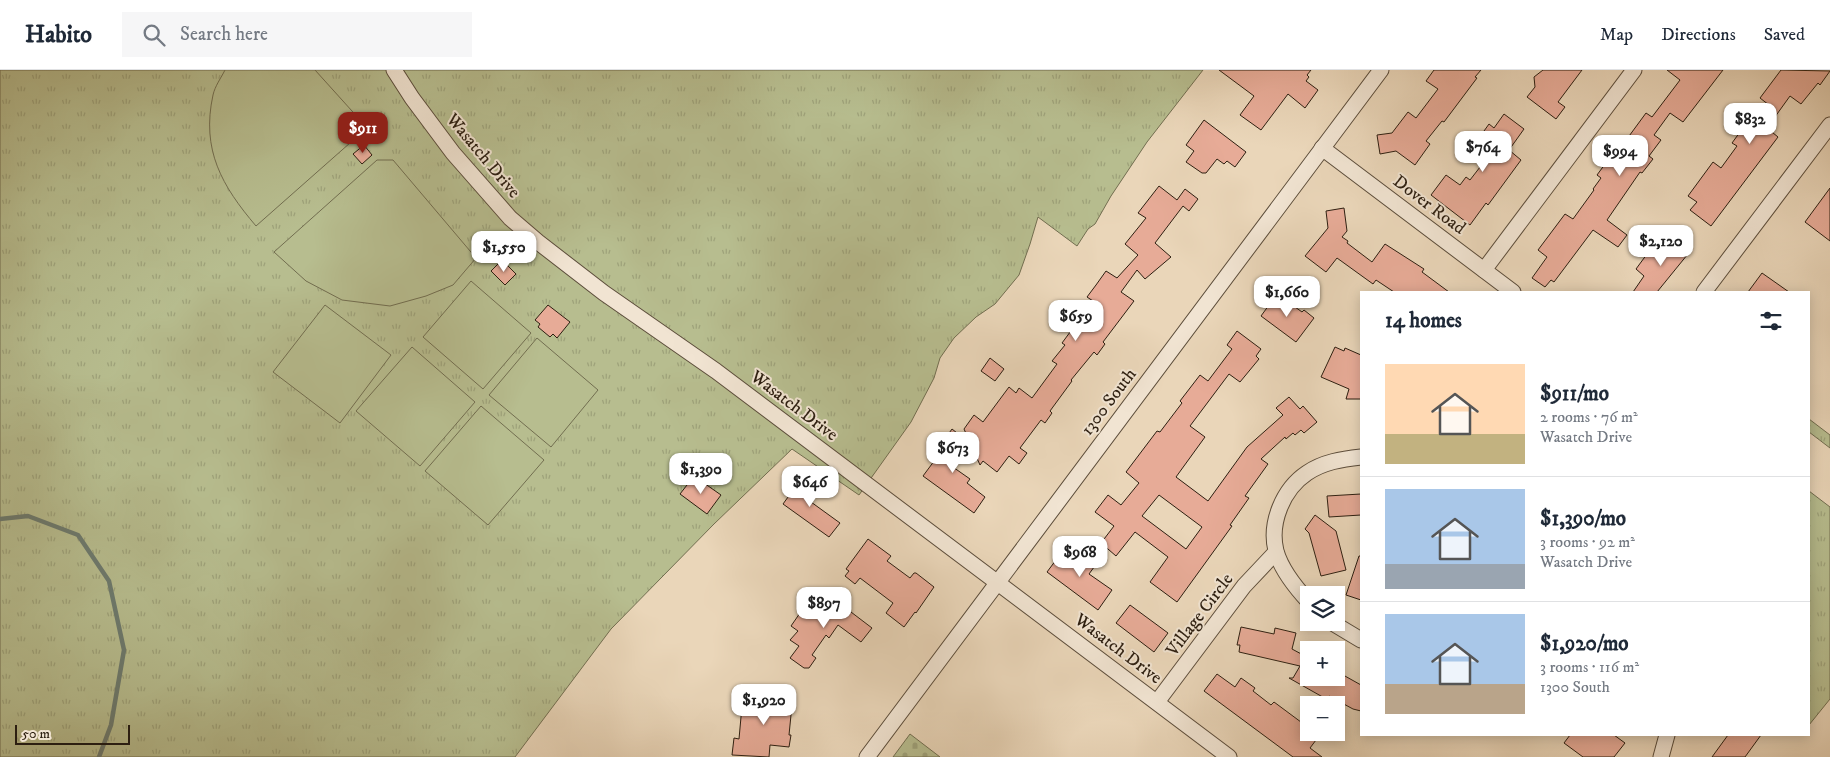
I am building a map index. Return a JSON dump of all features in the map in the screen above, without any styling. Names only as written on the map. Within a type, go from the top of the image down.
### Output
[{"type":"street","name":"Wasatch Drive","points":[[394,70],[412,98],[453,153],[510,218],[538,242],[604,293],[716,371],[1229,757]]},
{"type":"street","name":"1300 South","points":[[867,757],[1381,70]]},
{"type":"street","points":[[1484,270],[1634,70]]},
{"type":"street","points":[[1705,291],[1830,125]]},
{"type":"street","name":"Dover Road","points":[[1322,148],[1512,291]]},
{"type":"street","points":[[1300,590],[1284,570],[1276,552],[1274,537],[1276,517],[1286,495],[1305,474],[1318,466],[1333,461],[1360,457]]},
{"type":"street","name":"Village Circle","points":[[1157,702],[1244,586],[1276,552]]},
{"type":"street","points":[[1345,630],[1360,639]]},
{"type":"street","points":[[1661,757],[1666,736]]},
{"type":"green space","points":[[0,70],[1203,70],[1147,142],[1095,224],[1088,229],[1077,246],[1038,217],[1019,275],[995,304],[976,317],[954,338],[940,358],[934,378],[911,422],[859,495],[792,449],[714,524],[611,629],[515,757],[0,757]]},
{"type":"green space","points":[[225,70],[315,70],[361,121],[359,135],[256,226],[224,181],[212,150],[210,115],[213,95]]},
{"type":"green space","points":[[377,160],[393,160],[476,258],[453,285],[426,296],[390,306],[342,300],[306,281],[274,252]]},
{"type":"green space","points":[[471,281],[531,333],[483,389],[423,337]]},
{"type":"green space","points":[[325,305],[391,355],[340,423],[273,372]]},
{"type":"green space","points":[[537,338],[598,390],[551,447],[489,395]]},
{"type":"green space","points":[[412,347],[475,402],[420,466],[356,411]]},
{"type":"green space","points":[[481,406],[544,460],[488,525],[425,471]]},
{"type":"green space","points":[[1810,420],[1830,435],[1830,448],[1810,433]]},
{"type":"green space","points":[[1810,492],[1830,507],[1830,699],[1810,724]]},
{"type":"green space","points":[[910,734],[940,757],[893,757]]},
{"type":"building","points":[[1219,70],[1311,70],[1307,75],[1309,77],[1306,81],[1318,90],[1305,108],[1288,94],[1261,130],[1240,115],[1254,96]]},
{"type":"building","points":[[1434,70],[1481,70],[1444,122],[1442,121],[1426,141],[1430,144],[1415,165],[1396,151],[1380,154],[1377,135],[1392,133],[1408,112],[1416,118],[1438,89],[1426,81]]},
{"type":"building","points":[[1543,70],[1582,70],[1558,102],[1565,107],[1556,119],[1527,97],[1535,87],[1534,77]]},
{"type":"building","points":[[1667,70],[1723,70],[1683,122],[1670,113],[1654,135],[1661,140],[1649,156],[1653,159],[1642,173],[1640,172],[1607,220],[1627,235],[1618,247],[1593,230],[1554,282],[1551,280],[1545,287],[1532,278],[1547,257],[1538,250],[1565,214],[1573,219],[1594,190],[1601,178],[1597,175],[1608,160],[1610,162],[1646,113],[1652,117],[1680,80]]},
{"type":"building","points":[[1781,70],[1830,71],[1820,85],[1818,83],[1801,104],[1790,96],[1767,128],[1778,137],[1711,226],[1690,210],[1697,202],[1688,196],[1713,162],[1721,168],[1737,146],[1732,143],[1740,132],[1745,136],[1769,105],[1760,98]]},
{"type":"building","points":[[1504,114],[1524,129],[1509,150],[1521,160],[1488,205],[1486,203],[1470,225],[1431,195],[1446,175],[1460,185],[1466,177],[1470,180],[1494,149],[1479,138],[1489,124],[1494,128]]},
{"type":"building","points":[[1204,120],[1246,152],[1235,167],[1227,161],[1224,164],[1217,159],[1206,173],[1202,173],[1186,162],[1194,151],[1186,145]]},
{"type":"building","points":[[364,145],[372,155],[362,164],[353,154]]},
{"type":"building","points":[[1159,186],[1177,200],[1185,189],[1198,199],[1189,211],[1183,206],[1155,243],[1171,257],[1145,279],[1137,270],[1121,292],[1134,301],[1103,342],[1105,344],[1097,355],[1094,352],[1071,380],[1050,411],[1052,413],[1045,423],[1041,420],[1020,448],[1027,453],[1019,464],[1009,456],[997,472],[983,461],[980,465],[964,429],[974,415],[983,422],[1009,387],[1016,393],[1019,388],[1032,398],[1057,364],[1052,361],[1065,345],[1062,343],[1093,301],[1087,297],[1106,271],[1117,278],[1138,255],[1125,244],[1146,218],[1138,213]]},
{"type":"building","points":[[1830,188],[1830,241],[1805,222]]},
{"type":"building","points":[[1344,208],[1347,231],[1342,237],[1372,262],[1385,244],[1424,269],[1422,272],[1448,291],[1392,291],[1376,280],[1373,284],[1337,258],[1326,272],[1305,256],[1328,228],[1326,211]]},
{"type":"building","points":[[1680,239],[1692,249],[1658,291],[1634,291],[1644,276],[1636,269],[1647,254],[1655,254],[1662,245],[1670,251]]},
{"type":"building","points":[[502,260],[516,274],[505,285],[491,271]]},
{"type":"building","points":[[1762,273],[1788,291],[1749,291]]},
{"type":"building","points":[[1277,294],[1314,318],[1296,342],[1261,316]]},
{"type":"building","points":[[548,305],[570,322],[557,338],[553,334],[550,337],[538,327],[540,324],[535,320]]},
{"type":"building","points":[[1237,331],[1261,349],[1256,356],[1259,359],[1240,382],[1229,374],[1190,426],[1205,437],[1176,477],[1208,501],[1247,447],[1283,415],[1276,408],[1289,397],[1300,409],[1303,406],[1317,422],[1304,433],[1301,430],[1295,435],[1293,433],[1286,439],[1285,437],[1261,459],[1268,464],[1245,496],[1249,498],[1230,525],[1232,526],[1177,602],[1150,582],[1168,557],[1135,532],[1116,556],[1101,543],[1114,526],[1095,512],[1108,495],[1121,505],[1139,483],[1126,472],[1157,431],[1160,432],[1200,375],[1208,381],[1232,349],[1227,345]],"holes":[[[1159,495],[1202,527],[1186,549],[1142,516]]]},
{"type":"building","points":[[1335,347],[1344,351],[1345,348],[1360,355],[1360,399],[1346,399],[1349,389],[1321,377]]},
{"type":"building","points":[[990,358],[1004,369],[995,381],[981,371]]},
{"type":"building","points":[[952,429],[967,441],[950,465],[970,479],[967,483],[985,497],[974,513],[923,476],[946,445],[942,443]]},
{"type":"building","points":[[694,476],[721,495],[707,514],[680,494]]},
{"type":"building","points":[[801,479],[818,491],[811,502],[840,523],[829,537],[783,504]]},
{"type":"building","points":[[1360,494],[1360,515],[1329,517],[1327,496]]},
{"type":"building","points":[[1315,515],[1336,531],[1346,570],[1321,576],[1309,533],[1305,529]]},
{"type":"building","points":[[868,539],[891,556],[887,561],[910,578],[916,573],[934,587],[904,627],[886,613],[893,603],[860,578],[855,584],[845,576],[849,571],[846,569]]},
{"type":"building","points":[[1079,550],[1097,563],[1089,574],[1112,590],[1098,610],[1047,572],[1062,552],[1072,560]]},
{"type":"building","points":[[1359,556],[1360,556],[1360,600],[1346,595]]},
{"type":"building","points":[[826,593],[872,628],[861,642],[838,625],[829,638],[826,635],[812,655],[816,658],[809,668],[804,668],[790,658],[799,646],[790,640],[798,631],[791,626],[800,613],[807,618]]},
{"type":"building","points":[[1130,605],[1168,633],[1154,652],[1116,623]]},
{"type":"building","points":[[1241,627],[1274,634],[1275,628],[1296,633],[1292,649],[1300,653],[1300,666],[1239,652],[1240,645],[1237,645]]},
{"type":"building","points":[[1300,666],[1300,684],[1289,678],[1293,678]]},
{"type":"building","points":[[1217,674],[1235,687],[1241,678],[1255,688],[1253,691],[1271,705],[1274,702],[1300,721],[1300,741],[1315,741],[1310,748],[1322,757],[1293,757],[1204,691]]},
{"type":"building","points":[[1345,676],[1360,684],[1360,711],[1345,705],[1345,696],[1321,696],[1303,686],[1345,686]]},
{"type":"building","points":[[754,692],[784,695],[783,704],[792,705],[789,747],[770,745],[769,757],[732,755],[734,738],[739,739],[742,706],[753,707]]},
{"type":"building","points":[[1569,736],[1615,736],[1625,743],[1614,757],[1583,757],[1564,743]]},
{"type":"building","points":[[1727,736],[1760,736],[1745,757],[1712,757]]},
{"type":"waterway","points":[[0,519],[28,516],[78,535],[109,581],[124,650],[111,725],[99,757]]}]
